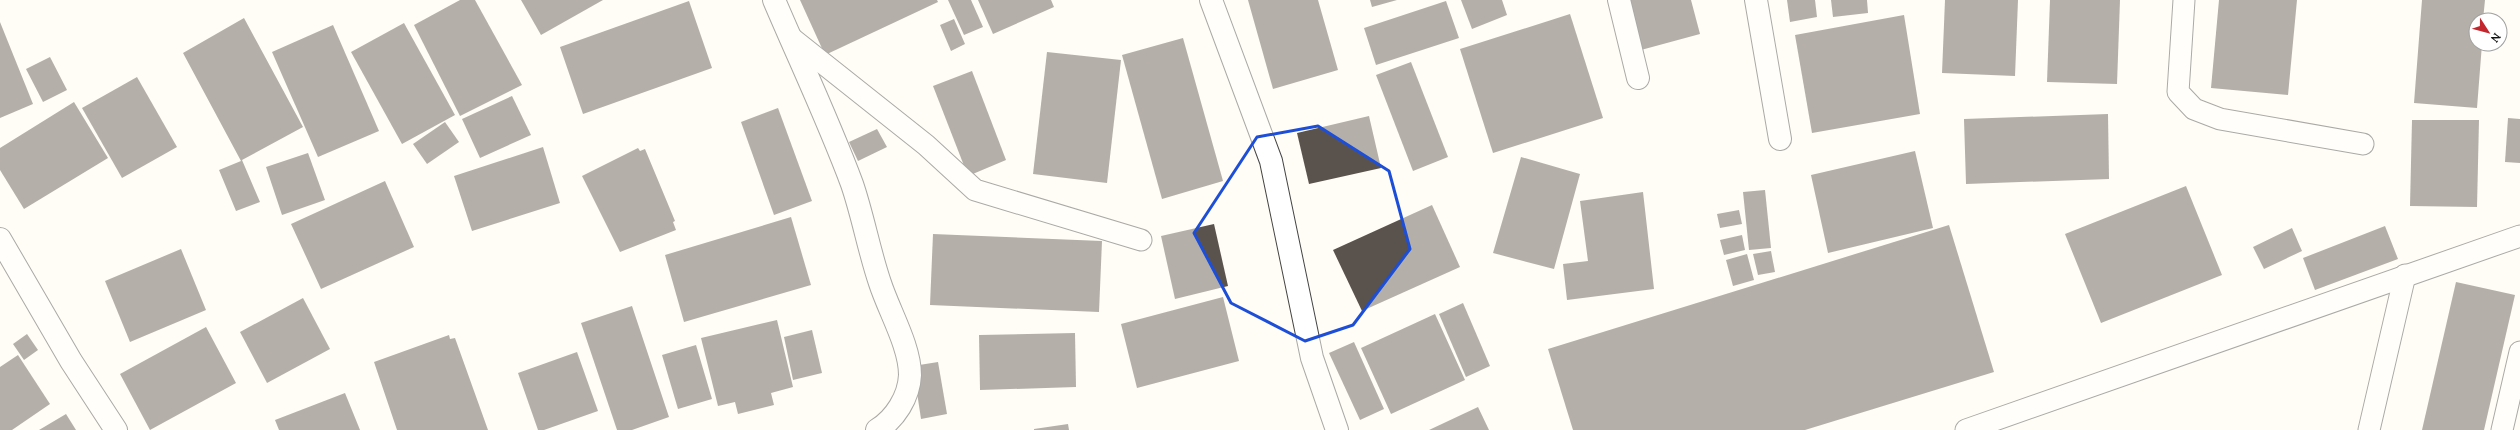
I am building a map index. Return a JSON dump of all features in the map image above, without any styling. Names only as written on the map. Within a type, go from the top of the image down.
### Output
[{"type":"street","points":[[774,0],[852,185],[879,283],[906,352],[910,374],[908,390],[899,408],[886,424],[877,430]]},
{"type":"street","points":[[1211,0],[1270,161],[1312,358],[1336,430]]},
{"type":"street","points":[[1619,0],[1638,78]]},
{"type":"street","points":[[1756,0],[1780,139]]},
{"type":"street","points":[[0,239],[71,361],[116,430]]},
{"type":"lane","points":[[2184,0],[2178,92],[2194,109],[2220,119],[2363,144]]},
{"type":"lane","points":[[790,37],[926,145],[975,190],[1141,240]]},
{"type":"lane","points":[[1966,430],[2520,236]]},
{"type":"lane","points":[[2369,430],[2405,275]]},
{"type":"lane","points":[[2502,430],[2520,352]]},
{"type":"highlighted area","points":[[1318,126],[1389,171],[1410,249],[1353,325],[1305,341],[1231,303],[1194,233],[1257,137]]},
{"type":"building","points":[[460,0],[475,0],[522,85],[460,116],[414,25]]},
{"type":"building","points":[[521,0],[603,0],[541,35]]},
{"type":"building","points":[[800,0],[937,0],[938,2],[825,55]]},
{"type":"building","points":[[948,0],[971,0],[983,27],[964,35]]},
{"type":"building","points":[[978,0],[1051,0],[1054,7],[993,34]]},
{"type":"building","points":[[1248,0],[1318,0],[1338,70],[1273,89]]},
{"type":"building","points":[[1370,0],[1397,0],[1372,7]]},
{"type":"building","points":[[1461,0],[1502,0],[1507,15],[1472,29]]},
{"type":"building","points":[[1628,0],[1691,0],[1700,34],[1641,50]]},
{"type":"building","points":[[1787,0],[1815,0],[1817,17],[1790,22]]},
{"type":"building","points":[[1831,0],[1867,0],[1868,13],[1833,17]]},
{"type":"building","points":[[1945,0],[2018,0],[2015,76],[1942,73]]},
{"type":"building","points":[[2050,0],[2120,0],[2117,84],[2047,82]]},
{"type":"building","points":[[2219,0],[2297,0],[2288,95],[2211,88]]},
{"type":"building","points":[[2422,0],[2485,0],[2484,12],[2468,12],[2468,52],[2481,52],[2477,108],[2414,103]]},
{"type":"building","points":[[689,1],[712,68],[583,114],[560,47]]},
{"type":"building","points":[[1446,1],[1459,38],[1376,65],[1364,28]]},
{"type":"building","points":[[1570,14],[1603,118],[1493,153],[1460,49]]},
{"type":"building","points":[[1904,15],[1920,114],[1812,133],[1795,35]]},
{"type":"building","points":[[244,18],[303,127],[242,160],[260,202],[236,211],[219,170],[241,161],[183,53]]},
{"type":"building","points":[[954,19],[965,44],[951,51],[940,25]]},
{"type":"building","points":[[0,22],[33,104],[0,118]]},
{"type":"building","points":[[404,23],[455,115],[402,144],[351,52]]},
{"type":"building","points":[[333,25],[379,131],[318,157],[272,52]]},
{"type":"building","points":[[1183,38],[1223,181],[1162,199],[1122,55]]},
{"type":"building","points":[[1047,52],[1121,60],[1107,183],[1033,174]]},
{"type":"building","points":[[50,57],[67,90],[43,102],[26,69]]},
{"type":"building","points":[[1411,62],[1448,157],[1413,171],[1376,75]]},
{"type":"building","points":[[972,71],[1006,160],[968,176],[933,86]]},
{"type":"building","points":[[137,77],[177,147],[122,178],[82,108]]},
{"type":"building","points":[[512,96],[531,135],[480,158],[462,119]]},
{"type":"building","points":[[74,102],[108,158],[24,209],[0,170],[0,148]]},
{"type":"building","points":[[778,108],[812,201],[774,215],[741,122]]},
{"type":"building","points":[[2108,114],[2109,179],[1966,184],[1964,119]]},
{"type":"building","points":[[1369,116],[1381,168],[1309,184],[1297,133]]},
{"type":"building","points":[[2508,118],[2520,119],[2520,163],[2505,162]]},
{"type":"building","points":[[2412,120],[2479,120],[2477,207],[2410,206]]},
{"type":"building","points":[[445,122],[459,142],[427,164],[413,144]]},
{"type":"building","points":[[877,129],[887,147],[858,161],[849,142]]},
{"type":"building","points":[[543,147],[560,203],[472,231],[454,176]]},
{"type":"building","points":[[638,148],[640,151],[645,149],[675,221],[673,222],[676,230],[620,252],[582,176]]},
{"type":"building","points":[[1915,151],[1933,228],[1828,253],[1811,175]]},
{"type":"building","points":[[308,153],[325,200],[282,215],[266,167]]},
{"type":"building","points":[[1521,157],[1580,174],[1554,269],[1493,253]]},
{"type":"building","points":[[385,181],[414,247],[321,289],[291,224]]},
{"type":"building","points":[[2186,186],[2222,275],[2101,323],[2065,234]]},
{"type":"building","points":[[1765,190],[1771,248],[1749,250],[1743,192]]},
{"type":"building","points":[[1643,192],[1654,289],[1567,300],[1563,264],[1588,261],[1580,201]]},
{"type":"building","points":[[1432,205],[1460,267],[1362,311],[1333,250]]},
{"type":"building","points":[[1739,210],[1742,224],[1720,228],[1717,214]]},
{"type":"building","points":[[791,217],[811,285],[684,322],[665,255]]},
{"type":"building","points":[[1214,224],[1228,286],[1175,299],[1161,236]]},
{"type":"building","points":[[1949,225],[1994,372],[1805,430],[1573,430],[1548,349]]},
{"type":"building","points":[[2385,226],[2398,259],[2315,290],[2303,258]]},
{"type":"building","points":[[2292,228],[2302,251],[2264,269],[2253,247]]},
{"type":"building","points":[[933,234],[1102,241],[1099,312],[930,305]]},
{"type":"building","points":[[1742,235],[1745,250],[1724,255],[1720,240]]},
{"type":"building","points":[[181,249],[206,310],[130,342],[105,281]]},
{"type":"building","points":[[1771,251],[1775,272],[1758,275],[1753,254]]},
{"type":"building","points":[[1747,254],[1754,280],[1733,286],[1726,260]]},
{"type":"building","points":[[2456,282],[2515,295],[2484,430],[2422,430]]},
{"type":"building","points":[[1223,297],[1239,361],[1137,388],[1121,324]]},
{"type":"building","points":[[303,298],[330,349],[267,383],[240,332]]},
{"type":"building","points":[[1463,303],[1490,366],[1466,377],[1439,314]]},
{"type":"building","points":[[632,306],[669,417],[632,430],[617,430],[581,323]]},
{"type":"building","points":[[1435,314],[1465,380],[1391,414],[1361,348]]},
{"type":"building","points":[[777,320],[793,387],[771,393],[774,405],[738,414],[735,402],[718,406],[701,338]]},
{"type":"building","points":[[206,327],[236,383],[150,430],[120,374]]},
{"type":"building","points":[[812,330],[822,373],[793,380],[784,337]]},
{"type":"building","points":[[1075,333],[1076,387],[980,390],[979,335]]},
{"type":"building","points":[[27,334],[38,350],[24,360],[13,344]]},
{"type":"building","points":[[449,335],[450,339],[455,338],[488,430],[397,430],[374,362]]},
{"type":"building","points":[[1354,342],[1384,409],[1360,420],[1329,353]]},
{"type":"building","points":[[696,345],[712,399],[678,409],[662,355]]},
{"type":"building","points":[[577,352],[598,411],[544,430],[538,430],[518,373]]},
{"type":"building","points":[[18,355],[50,404],[12,430],[0,430],[0,367]]},
{"type":"building","points":[[938,362],[947,414],[921,419],[913,366]]},
{"type":"building","points":[[345,393],[360,430],[279,430],[275,420]]},
{"type":"building","points":[[1478,407],[1489,430],[1429,430]]},
{"type":"building","points":[[66,414],[76,430],[39,430]]},
{"type":"building","points":[[1068,424],[1069,430],[1034,430],[1034,429]]}]
